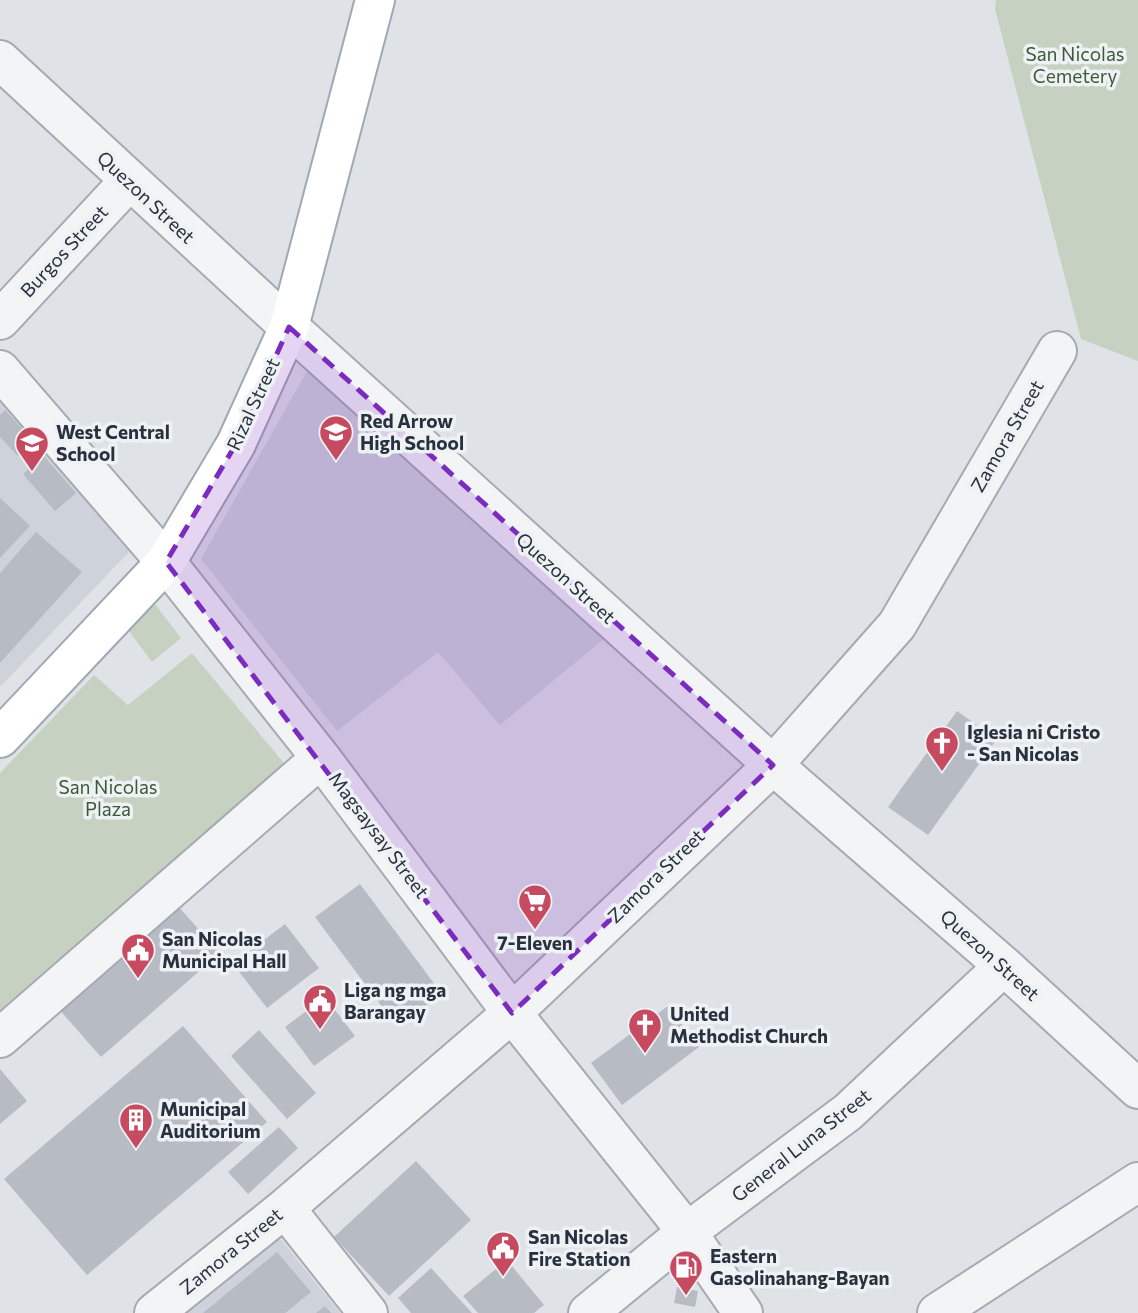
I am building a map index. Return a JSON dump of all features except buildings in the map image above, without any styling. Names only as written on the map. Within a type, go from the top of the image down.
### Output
[{"type":"main road","name":"Rizal Street","points":[[0,738],[166,562],[236,444],[289,327],[375,0]]},
{"type":"street","name":"Quezon Street","points":[[0,60],[289,327],[773,765],[1004,966],[1138,1089]]},
{"type":"street","name":"Burgos Street","points":[[0,320],[129,181]]},
{"type":"street","name":"Zamora Street","points":[[154,1313],[285,1208],[512,1013],[773,765],[897,625],[1057,351]]},
{"type":"street","name":"Magsaysay Street","points":[[0,370],[166,562],[321,758],[512,1013],[687,1232],[743,1313]]},
{"type":"street","points":[[0,1038],[321,758]]},
{"type":"street","name":"General Luna Street","points":[[588,1313],[687,1232],[848,1112],[1004,966]]},
{"type":"street","points":[[937,1313],[1138,1181]]},
{"type":"street","points":[[285,1208],[368,1313]]},
{"type":"highlighted area","points":[[289,327],[773,765],[512,1013],[166,562],[236,444]]},
{"type":"shaded area","name":"Red Arrow High School","points":[[311,364],[605,638],[500,725],[438,652],[337,731],[201,559]]},
{"type":"shaded area","name":"West Central School","points":[[0,394],[129,552],[0,687]]},
{"type":"shaded area","points":[[279,1237],[340,1313],[184,1313]]},
{"type":"green space","name":"San Nicolas Cemetery","points":[[996,0],[1138,0],[1138,361],[1081,339],[995,9]]},
{"type":"green space","points":[[154,603],[181,638],[152,662],[126,627]]},
{"type":"green space","name":"San Nicolas Plaza","points":[[192,653],[289,769],[0,1018],[0,773],[94,675],[128,705]]},
{"type":"place","name":"Red Arrow High School","points":[[336,462]]},
{"type":"place","name":"West Central School","points":[[32,473]]},
{"type":"place","name":"Iglesia ni Cristo - San Nicolas","points":[[942,773]]},
{"type":"place","name":"7-Eleven","points":[[535,931]]},
{"type":"place","name":"San Nicolas Municipal Hall","points":[[138,980]]},
{"type":"place","name":"Liga ng mga Barangay","points":[[320,1031]]},
{"type":"place","name":"United Methodist Church","points":[[645,1055]]},
{"type":"place","name":"Municipal Auditorium","points":[[136,1150]]},
{"type":"place","name":"San Nicolas Fire Station","points":[[503,1278]]},
{"type":"place","name":"Eastern Gasolinahang-Bayan","points":[[686,1297]]}]
